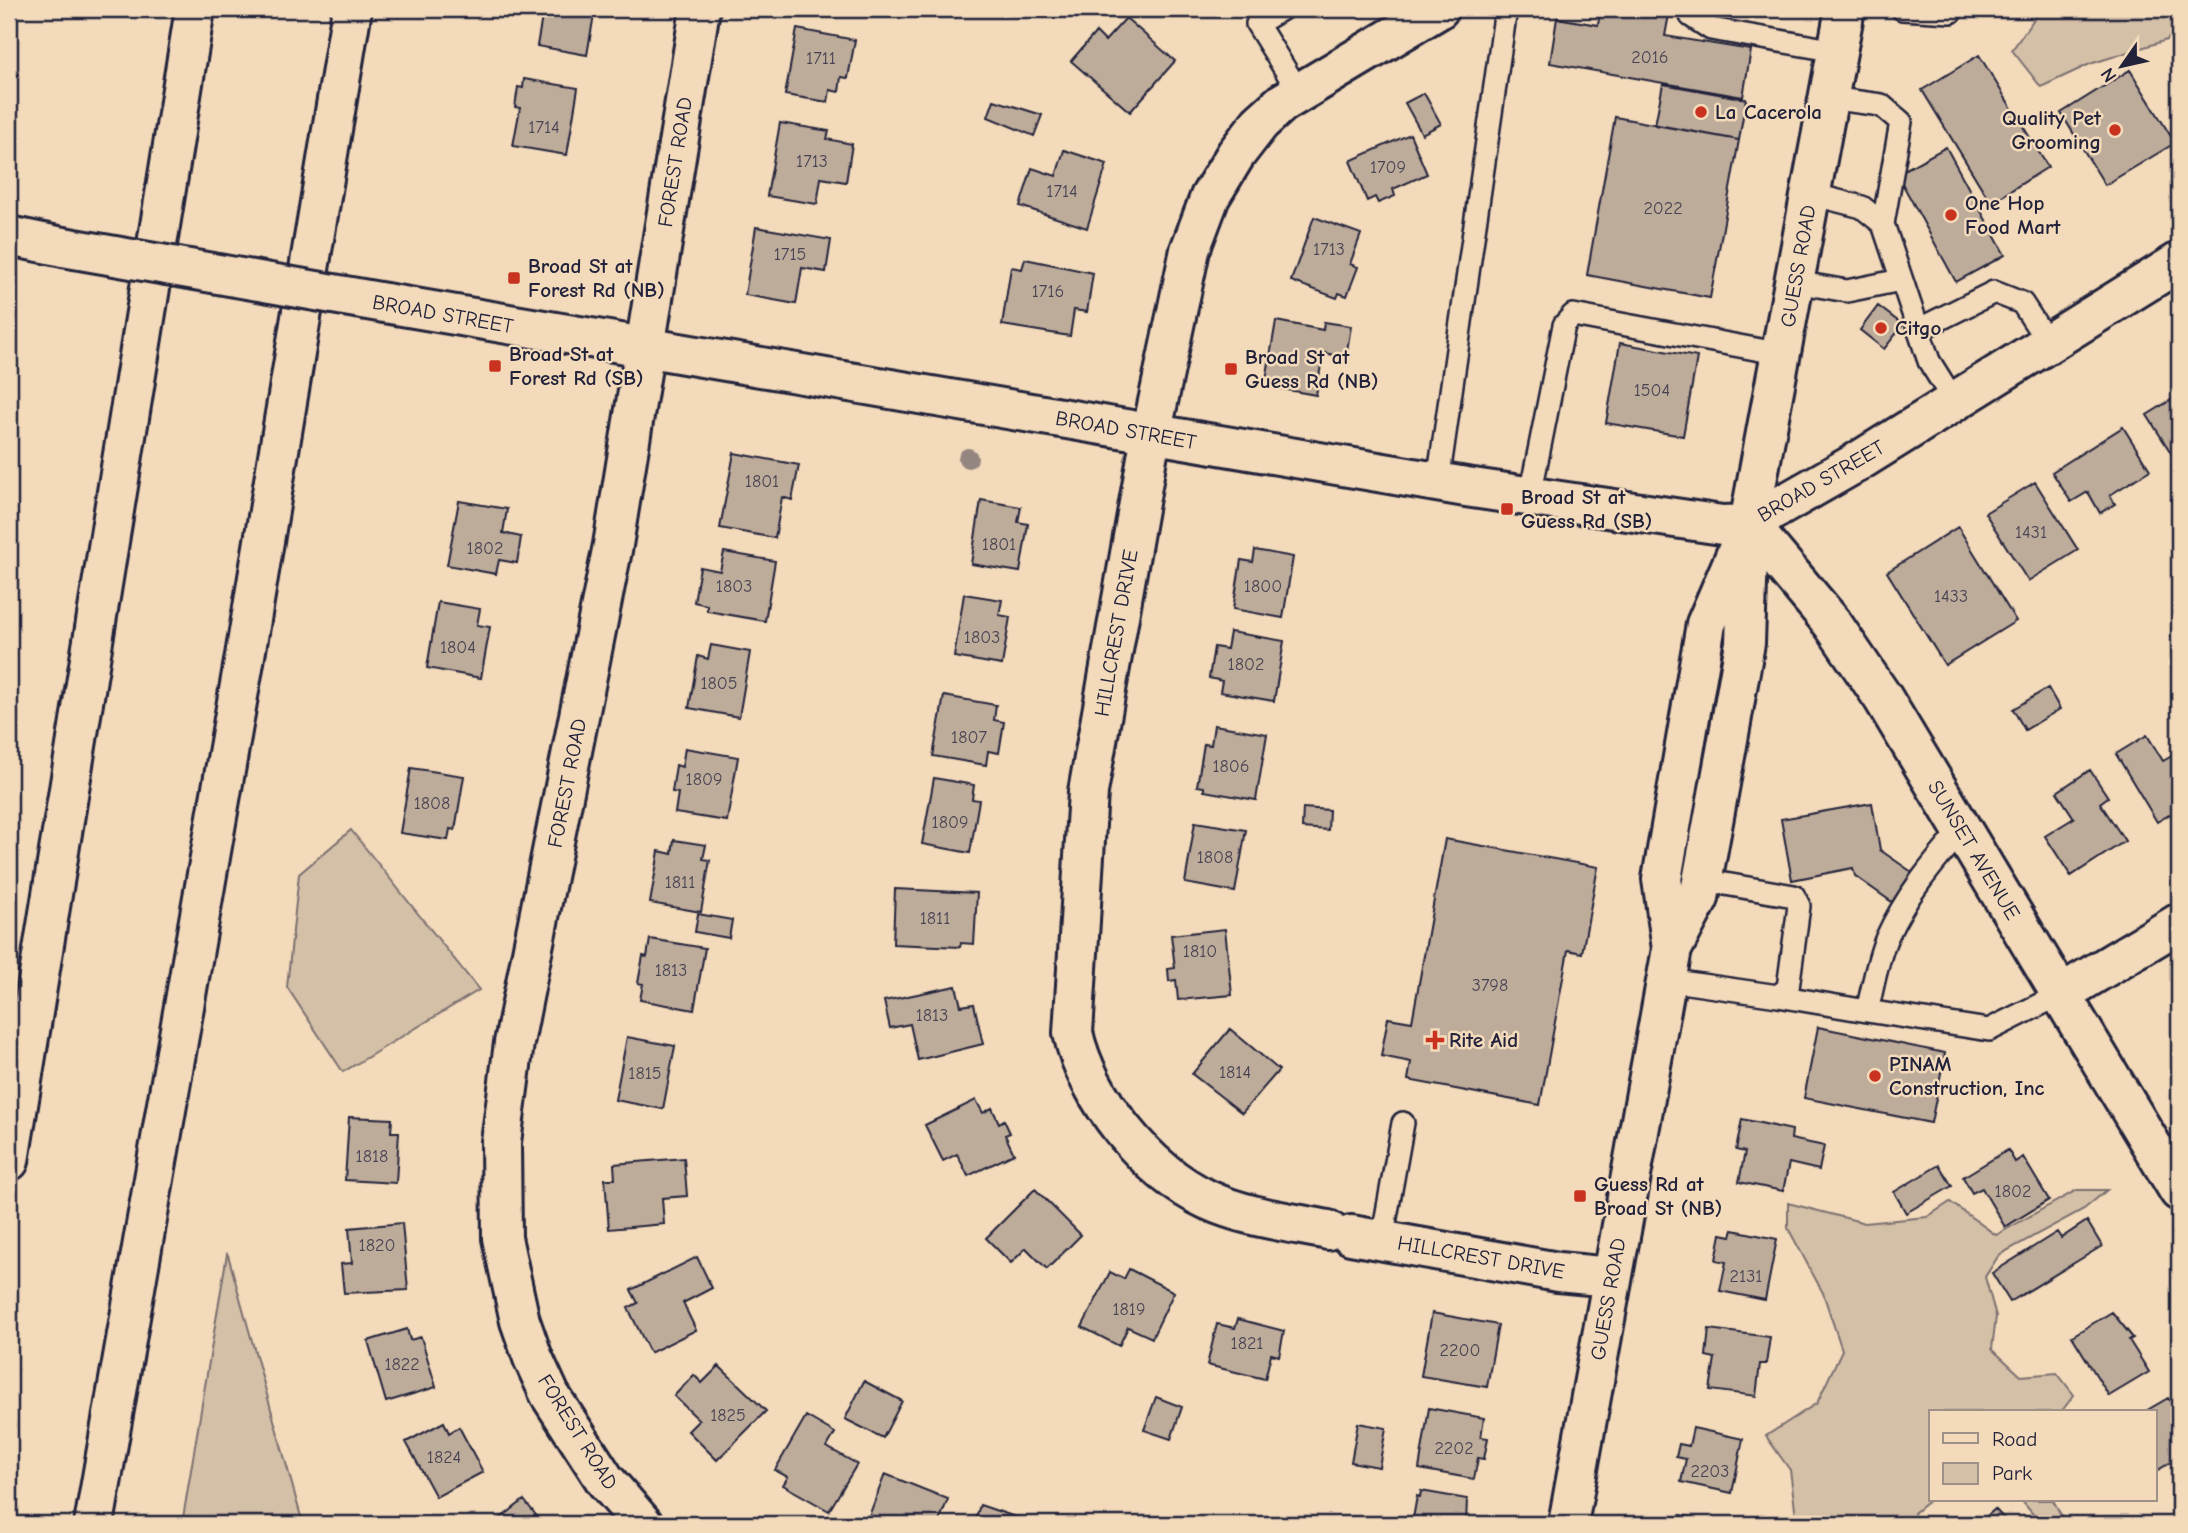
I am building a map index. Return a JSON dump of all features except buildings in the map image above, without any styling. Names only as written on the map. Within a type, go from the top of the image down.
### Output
[{"type":"main road","points":[[9,1161],[195,9]]},
{"type":"main road","points":[[94,1524],[245,656],[352,9]]},
{"type":"main road","name":"FOREST ROAD","points":[[643,1524],[605,1480],[550,1395],[533,1359],[510,1281],[500,1191],[506,1090],[613,545],[700,9]]},
{"type":"main road","name":"GUESS ROAD","points":[[1568,1524],[1669,965],[1699,898],[1745,643],[1749,523],[1845,9]]},
{"type":"main road","name":"HILLCREST DRIVE","points":[[1423,13],[1299,92],[1260,123],[1210,197],[1190,250],[1151,435],[1087,792],[1073,1033],[1080,1062],[1095,1092],[1118,1123],[1164,1171],[1185,1188],[1239,1212],[1558,1272],[1611,1277]]},
{"type":"main road","name":"BROAD STREET","points":[[9,236],[1151,435],[1722,525],[1749,523],[2179,262]]},
{"type":"main road","name":"GUESS ROAD","points":[[1669,965],[1662,879],[1706,624],[1749,523]]},
{"type":"main road","name":"SUNSET AVENUE","points":[[1749,523],[1832,623],[1883,698],[2179,1191]]},
{"type":"main road","points":[[2061,994],[2179,923]]},
{"type":"lane","points":[[1282,9],[1257,24],[1299,92]]},
{"type":"lane","points":[[1438,482],[1506,9]]},
{"type":"lane","points":[[1690,9],[1691,16],[1711,29],[1837,51]]},
{"type":"lane","points":[[1902,9],[1951,12],[1951,9]]},
{"type":"lane","points":[[1829,98],[1881,105],[1901,122],[1883,224],[1929,361],[1954,401]]},
{"type":"lane","points":[[1811,194],[1862,207],[1883,224]]},
{"type":"lane","points":[[1795,282],[1847,291],[1901,279]]},
{"type":"lane","points":[[1918,330],[1994,292],[2022,303],[2048,343]]},
{"type":"lane","points":[[1530,496],[1564,325],[1573,315],[1782,354]]},
{"type":"lane","points":[[1867,1011],[1886,940],[1897,918],[1928,870],[1962,830]]},
{"type":"lane","points":[[1702,880],[1794,896],[1799,906],[1788,988],[1778,996]]},
{"type":"lane","points":[[1669,965],[1778,996],[1989,1030],[2061,994]]},
{"type":"lane","points":[[1353,1235],[1403,1123]]},
{"type":"green space","points":[[2041,9],[2179,9],[2179,25],[2167,40],[2090,64],[2041,87],[2012,50]]},
{"type":"green space","points":[[351,830],[479,990],[343,1072],[287,987],[299,874]]},
{"type":"green space","points":[[2077,1190],[2107,1190],[2084,1209],[1999,1255],[1985,1277],[1996,1316],[1992,1349],[2021,1376],[2057,1373],[2074,1395],[2063,1410],[1929,1410],[1929,1501],[1914,1513],[1916,1524],[1797,1524],[1790,1470],[1766,1436],[1817,1403],[1842,1350],[1823,1293],[1788,1228],[1788,1203],[1865,1223],[1927,1217],[1950,1202],[1996,1235]]},
{"type":"green space","points":[[228,1255],[303,1524],[182,1524]]},
{"type":"green space","points":[[2023,1502],[2054,1502],[2062,1517],[2058,1524],[2041,1524]]},
{"type":"place","name":"La Cacerola","points":[[1701,112]]},
{"type":"place","name":"Quality Pet Grooming","points":[[2115,130]]},
{"type":"place","name":"One Hop Food Mart","points":[[1951,215]]},
{"type":"place","name":"Broad St at Forest Rd (NB)","points":[[514,278]]},
{"type":"place","name":"Citgo","points":[[1881,328]]},
{"type":"place","name":"Broad St at Forest Rd (SB)","points":[[495,366]]},
{"type":"place","name":"Broad St at Guess Rd (NB)","points":[[1231,369]]},
{"type":"place","name":"Broad St at Guess Rd (SB)","points":[[1507,509]]},
{"type":"place","name":"Rite Aid","points":[[1435,1040]]},
{"type":"place","name":"PINAM Construction, Inc","points":[[1875,1076]]},
{"type":"place","name":"Guess Rd at Broad St (NB)","points":[[1580,1196]]}]
